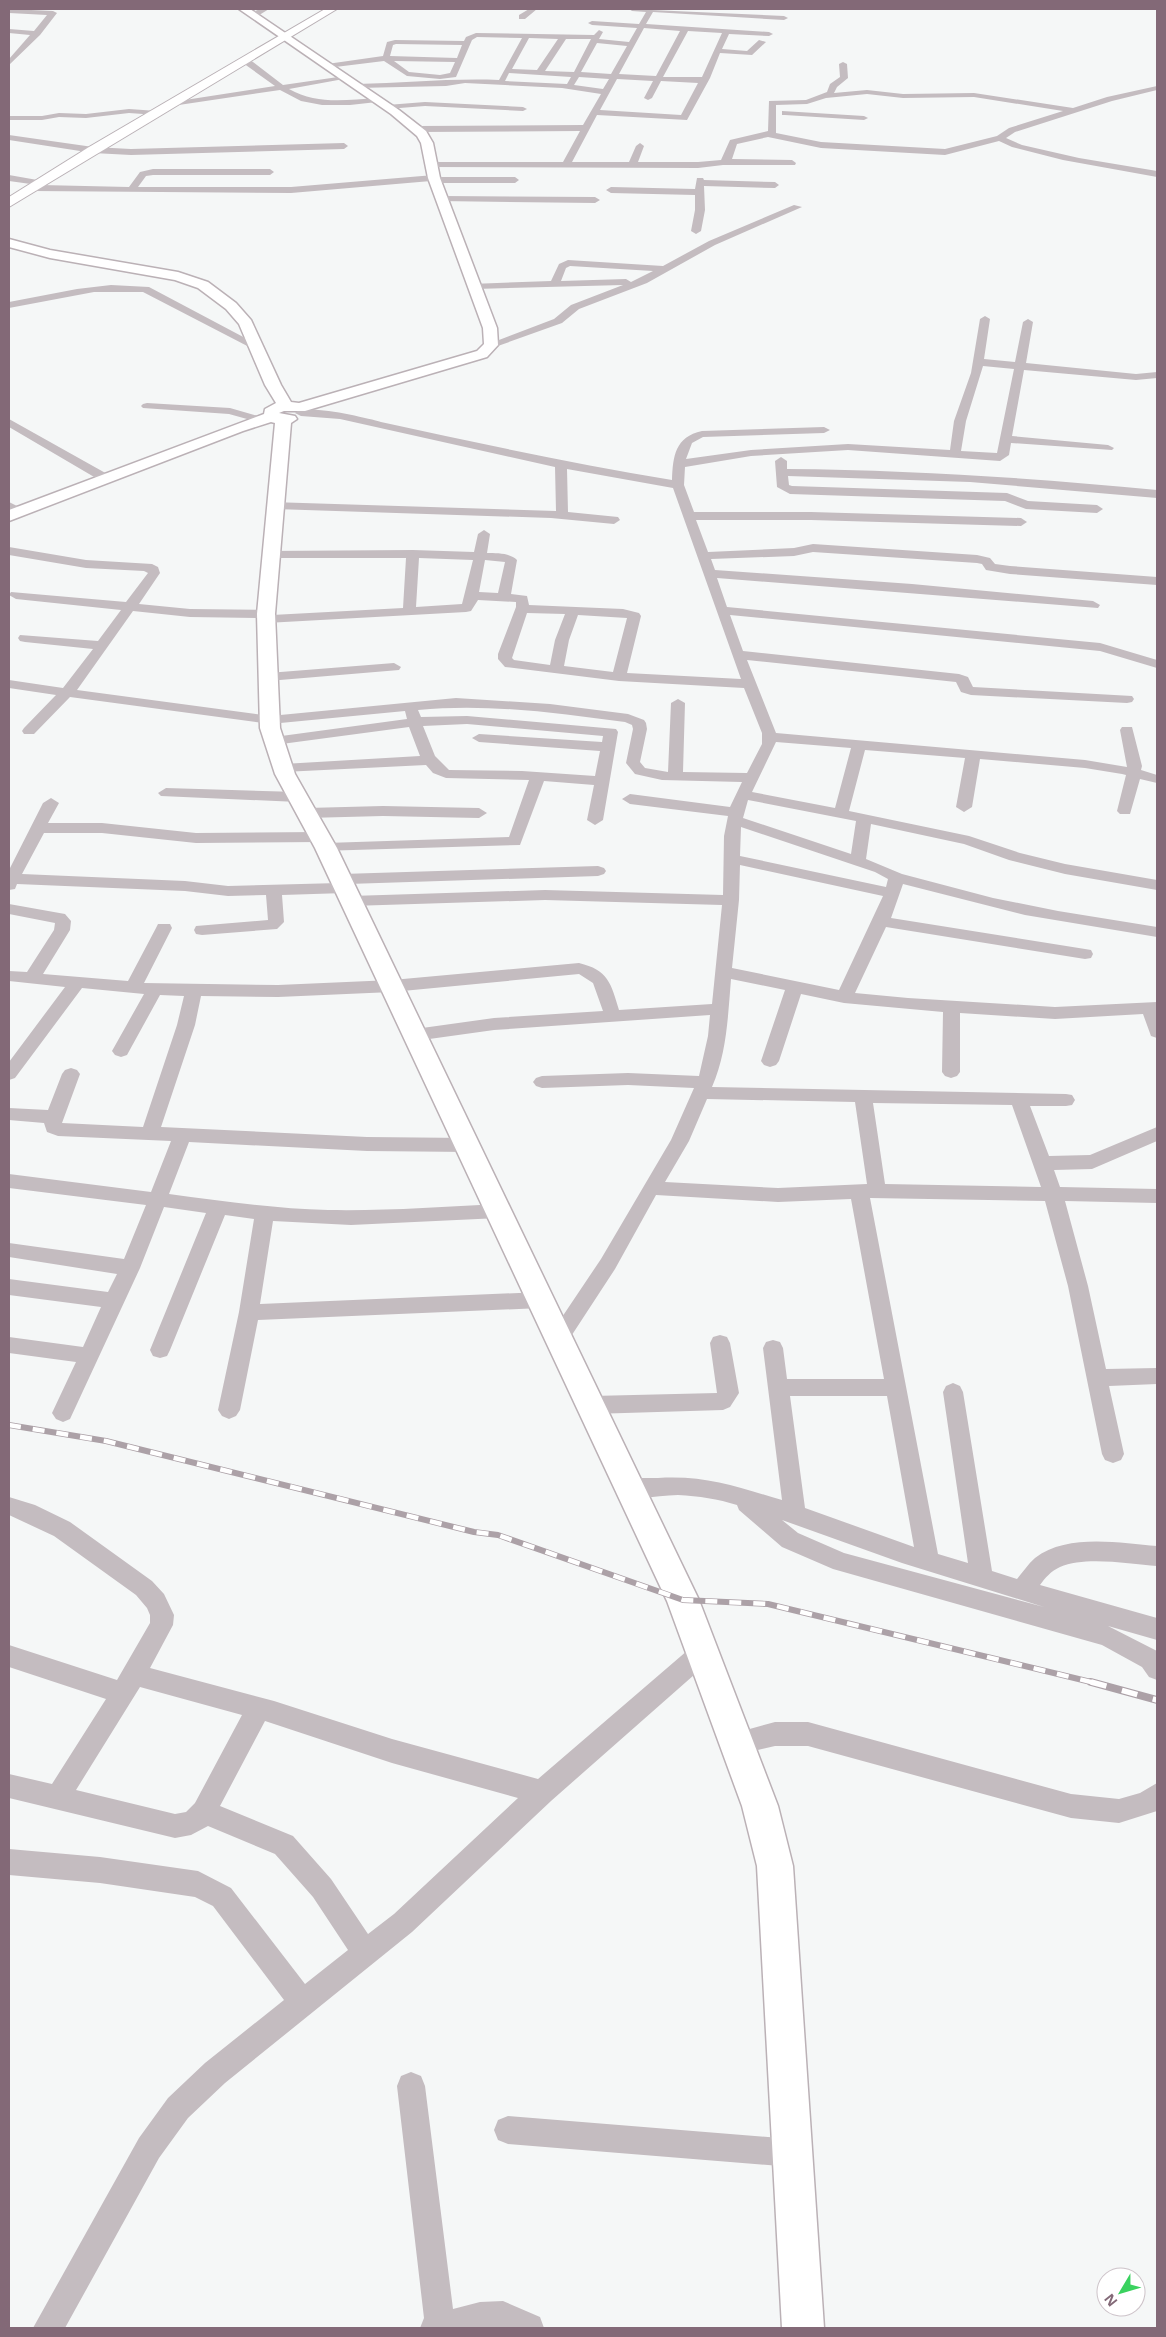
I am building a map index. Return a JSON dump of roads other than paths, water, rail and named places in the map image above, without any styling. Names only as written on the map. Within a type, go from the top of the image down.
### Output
[{"type":"main road","points":[[9,203],[93,150],[332,9]]},
{"type":"street","points":[[248,12],[265,9]]},
{"type":"street","points":[[522,17],[533,9]]},
{"type":"street","points":[[632,9],[694,11],[783,18],[755,21],[712,13]]},
{"type":"street","points":[[566,164],[584,128],[607,92],[650,10]]},
{"type":"street","points":[[9,11],[53,13],[9,63]]},
{"type":"street","points":[[648,98],[694,11]]},
{"type":"street","points":[[248,12],[411,122],[427,143],[430,164],[435,179],[490,328],[491,345]]},
{"type":"street","points":[[707,30],[712,13]]},
{"type":"street","points":[[37,21],[47,21]]},
{"type":"street","points":[[747,32],[755,21]]},
{"type":"street","points":[[592,23],[641,26],[687,25],[707,30],[769,34]]},
{"type":"street","points":[[594,112],[684,118],[706,78],[728,31]]},
{"type":"street","points":[[9,32],[37,33]]},
{"type":"street","points":[[386,58],[407,74],[440,77],[453,75],[467,43],[472,36],[476,35],[596,37],[632,44]]},
{"type":"street","points":[[500,83],[527,35]]},
{"type":"street","points":[[540,72],[564,36]]},
{"type":"street","points":[[568,87],[596,37]]},
{"type":"street","points":[[386,58],[390,44],[395,42],[467,43]]},
{"type":"street","points":[[717,51],[749,53],[762,42]]},
{"type":"street","points":[[327,66],[386,58],[460,60]]},
{"type":"street","points":[[246,61],[299,97],[324,103],[465,81],[568,87],[607,92]]},
{"type":"street","points":[[828,96],[833,86],[844,78],[843,64]]},
{"type":"street","points":[[507,71],[703,81]]},
{"type":"street","points":[[172,104],[345,78]]},
{"type":"street","points":[[768,134],[828,146],[944,152],[1001,139],[1012,130],[1110,99],[1157,88]]},
{"type":"street","points":[[372,96],[461,92]]},
{"type":"street","points":[[723,162],[727,160],[733,142],[768,134],[773,131],[770,104],[775,102],[808,102],[828,96],[867,92],[903,96],[979,95],[1076,110]]},
{"type":"street","points":[[372,96],[418,104],[523,109]]},
{"type":"street","points":[[9,118],[42,118],[63,115],[86,116],[129,111],[157,113]]},
{"type":"street","points":[[771,112],[864,118]]},
{"type":"street","points":[[532,119],[542,119]]},
{"type":"street","points":[[411,122],[584,128]]},
{"type":"street","points":[[9,137],[93,150],[203,162],[270,172]]},
{"type":"street","points":[[828,146],[865,138]]},
{"type":"street","points":[[1001,139],[1075,161],[1109,168],[1157,174]]},
{"type":"street","points":[[132,190],[143,174],[146,173],[203,162],[344,146]]},
{"type":"street","points":[[632,165],[640,146]]},
{"type":"street","points":[[430,164],[698,165],[723,162],[792,163]]},
{"type":"street","points":[[696,230],[700,188],[698,165]]},
{"type":"street","points":[[9,178],[34,188]]},
{"type":"street","points":[[9,189],[292,190],[435,179],[516,180]]},
{"type":"street","points":[[611,190],[775,185]]},
{"type":"street","points":[[442,199],[595,200]]},
{"type":"street","points":[[13,511],[283,414],[482,354],[491,345],[545,327],[558,321],[575,307],[643,281],[712,243],[797,208]]},
{"type":"street","points":[[9,243],[43,252],[197,281],[231,306],[246,323],[258,348],[283,414],[266,616],[272,730],[283,768],[346,889],[683,1600],[760,1806],[775,1866],[802,2328]]},
{"type":"street","points":[[555,284],[562,266],[568,263],[666,269]]},
{"type":"street","points":[[475,286],[643,281]]},
{"type":"street","points":[[9,305],[102,288],[126,287],[145,289],[258,348]]},
{"type":"street","points":[[955,454],[960,420],[978,362],[985,319]]},
{"type":"street","points":[[679,464],[781,450],[848,447],[1000,457],[1003,454],[1028,322]]},
{"type":"street","points":[[978,362],[1136,377],[1157,375]]},
{"type":"street","points":[[147,406],[340,416],[561,465],[678,484]]},
{"type":"street","points":[[9,422],[105,478]]},
{"type":"street","points":[[559,1338],[608,1264],[680,1141],[703,1088],[717,1036],[736,816],[752,778],[766,752],[769,737],[688,516],[678,484],[679,464],[686,441],[695,435],[824,430]]},
{"type":"street","points":[[1006,439],[1108,448]]},
{"type":"street","points":[[781,450],[783,487],[790,490],[1007,497],[1026,505],[1097,509]]},
{"type":"street","points":[[561,465],[562,515]]},
{"type":"street","points":[[782,472],[915,474],[1091,486],[1157,494]]},
{"type":"street","points":[[274,505],[562,515],[614,520]]},
{"type":"street","points":[[688,516],[1021,522]]},
{"type":"street","points":[[16,594],[190,613],[266,616],[409,612],[466,608],[470,605],[484,534]]},
{"type":"street","points":[[703,556],[794,552],[813,548],[977,559],[986,561],[991,567],[1010,570],[1157,581]]},
{"type":"street","points":[[9,551],[86,564],[139,566],[153,570],[154,574],[103,646],[66,693],[29,731]]},
{"type":"street","points":[[270,554],[413,554],[501,557],[511,560],[504,596]]},
{"type":"street","points":[[409,612],[413,554]]},
{"type":"street","points":[[710,574],[912,588],[1093,605]]},
{"type":"street","points":[[472,596],[504,596],[522,599],[523,607],[505,658],[510,664],[620,677],[748,684]]},
{"type":"street","points":[[523,607],[623,613],[634,616],[620,677]]},
{"type":"street","points":[[722,610],[1100,647],[1140,661],[1157,664]]},
{"type":"street","points":[[556,670],[562,640],[573,611]]},
{"type":"street","points":[[25,638],[103,646]]},
{"type":"street","points":[[738,656],[802,660],[959,678],[963,680],[966,690],[971,691],[1127,699]]},
{"type":"street","points":[[268,677],[394,667]]},
{"type":"street","points":[[9,684],[272,730],[467,720],[611,732]]},
{"type":"street","points":[[272,730],[409,706],[456,702],[508,704],[635,720],[639,723],[640,729],[632,763],[636,768],[645,773],[675,776],[752,778]]},
{"type":"street","points":[[675,776],[678,703]]},
{"type":"street","points":[[409,706],[429,760],[438,771],[446,774],[538,776],[603,781]]},
{"type":"street","points":[[596,820],[613,716]]},
{"type":"street","points":[[1125,811],[1134,773],[1134,760],[1127,730]]},
{"type":"street","points":[[769,737],[973,756],[1085,764],[1157,779]]},
{"type":"street","points":[[479,738],[608,747]]},
{"type":"street","points":[[841,814],[850,786],[859,746]]},
{"type":"street","points":[[964,807],[973,756]]},
{"type":"street","points":[[283,768],[429,760]]},
{"type":"street","points":[[166,793],[313,824],[514,842],[523,822],[538,776]]},
{"type":"street","points":[[744,796],[864,818],[969,841],[1015,857],[1065,869],[1157,885]]},
{"type":"street","points":[[630,799],[736,816],[881,869],[894,885]]},
{"type":"street","points":[[51,803],[11,882],[185,886],[228,891],[346,889],[730,900]]},
{"type":"street","points":[[38,828],[102,828],[196,838],[313,824],[383,811],[479,813]]},
{"type":"street","points":[[858,861],[864,818]]},
{"type":"street","points":[[732,859],[894,885],[1011,908],[1157,932]]},
{"type":"street","points":[[346,889],[598,872]]},
{"type":"street","points":[[844,997],[880,921],[894,885]]},
{"type":"street","points":[[202,930],[271,925],[276,922],[274,890]]},
{"type":"street","points":[[9,910],[59,918],[63,921],[62,930],[32,978]]},
{"type":"street","points":[[880,921],[1085,954]]},
{"type":"street","points":[[133,987],[164,928]]},
{"type":"street","points":[[9,976],[155,990],[278,991],[392,986],[579,968],[596,973],[600,979],[613,1017]]},
{"type":"street","points":[[723,972],[844,997],[1055,1013],[1154,1008],[1157,1032]]},
{"type":"street","points":[[9,1074],[78,982]]},
{"type":"street","points":[[770,1061],[794,988]]},
{"type":"street","points":[[121,1051],[155,990]]},
{"type":"street","points":[[150,1132],[186,1025],[194,991]]},
{"type":"street","points":[[951,1072],[952,1006]]},
{"type":"street","points":[[415,1035],[494,1024],[719,1009]]},
{"type":"street","points":[[71,1074],[55,1117],[53,1127],[58,1129],[367,1144],[468,1145]]},
{"type":"street","points":[[542,1082],[638,1079],[703,1088],[863,1098],[1066,1100]]},
{"type":"street","points":[[863,1098],[868,1192],[896,1388],[928,1561]]},
{"type":"street","points":[[1019,1100],[1053,1194],[1078,1286],[1113,1454]]},
{"type":"street","points":[[9,1114],[55,1117]]},
{"type":"street","points":[[1042,1163],[1092,1162],[1157,1134]]},
{"type":"street","points":[[63,1413],[130,1268],[183,1135]]},
{"type":"street","points":[[9,1181],[218,1208],[346,1218],[499,1211]]},
{"type":"street","points":[[651,1188],[778,1195],[868,1192],[1053,1194],[1156,1199]]},
{"type":"street","points":[[160,1350],[218,1208]]},
{"type":"street","points":[[230,1410],[249,1312],[265,1213]]},
{"type":"street","points":[[9,1250],[130,1268]]},
{"type":"street","points":[[9,1287],[114,1301]]},
{"type":"street","points":[[249,1312],[541,1300]]},
{"type":"street","points":[[592,1405],[724,1401],[729,1393],[720,1343]]},
{"type":"street","points":[[9,1345],[89,1356]]},
{"type":"street","points":[[773,1348],[794,1514]]},
{"type":"street","points":[[1097,1378],[1157,1376]]},
{"type":"street","points":[[779,1387],[896,1388]]},
{"type":"street","points":[[953,1392],[982,1578]]},
{"type":"street","points":[[630,1488],[678,1486],[718,1490],[794,1514],[928,1561],[1157,1629]]},
{"type":"street","points":[[742,1499],[790,1540],[841,1562],[912,1580],[1107,1636],[1150,1659],[1157,1669]]},
{"type":"street","points":[[9,1506],[27,1512],[62,1530],[144,1588],[156,1601],[162,1615],[161,1625],[129,1684],[58,1797]]},
{"type":"street","points":[[1022,1590],[1046,1563],[1062,1556],[1079,1553],[1157,1556]]},
{"type":"street","points":[[48,2328],[149,2148],[178,2108],[215,2073],[403,1923],[542,1792],[704,1652]]},
{"type":"street","points":[[9,1656],[129,1684],[259,1708],[392,1751],[542,1792]]},
{"type":"street","points":[[9,1786],[175,1826],[187,1825],[196,1822],[204,1812],[259,1708]]},
{"type":"street","points":[[737,1743],[775,1734],[808,1734],[1070,1806],[1119,1811],[1147,1802],[1157,1795]]},
{"type":"street","points":[[204,1812],[284,1845],[322,1888],[365,1953]]},
{"type":"street","points":[[9,1862],[100,1870],[198,1884],[222,1897],[303,2003]]},
{"type":"street","points":[[411,2086],[437,2328],[480,2317],[503,2316],[529,2328]]},
{"type":"street","points":[[508,2130],[792,2153]]},
{"type":"railway","points":[[9,1425],[106,1441],[474,1532],[498,1535],[683,1600],[768,1604],[1092,1682]]},
{"type":"railway","points":[[1092,1682],[1157,1700]]}]
